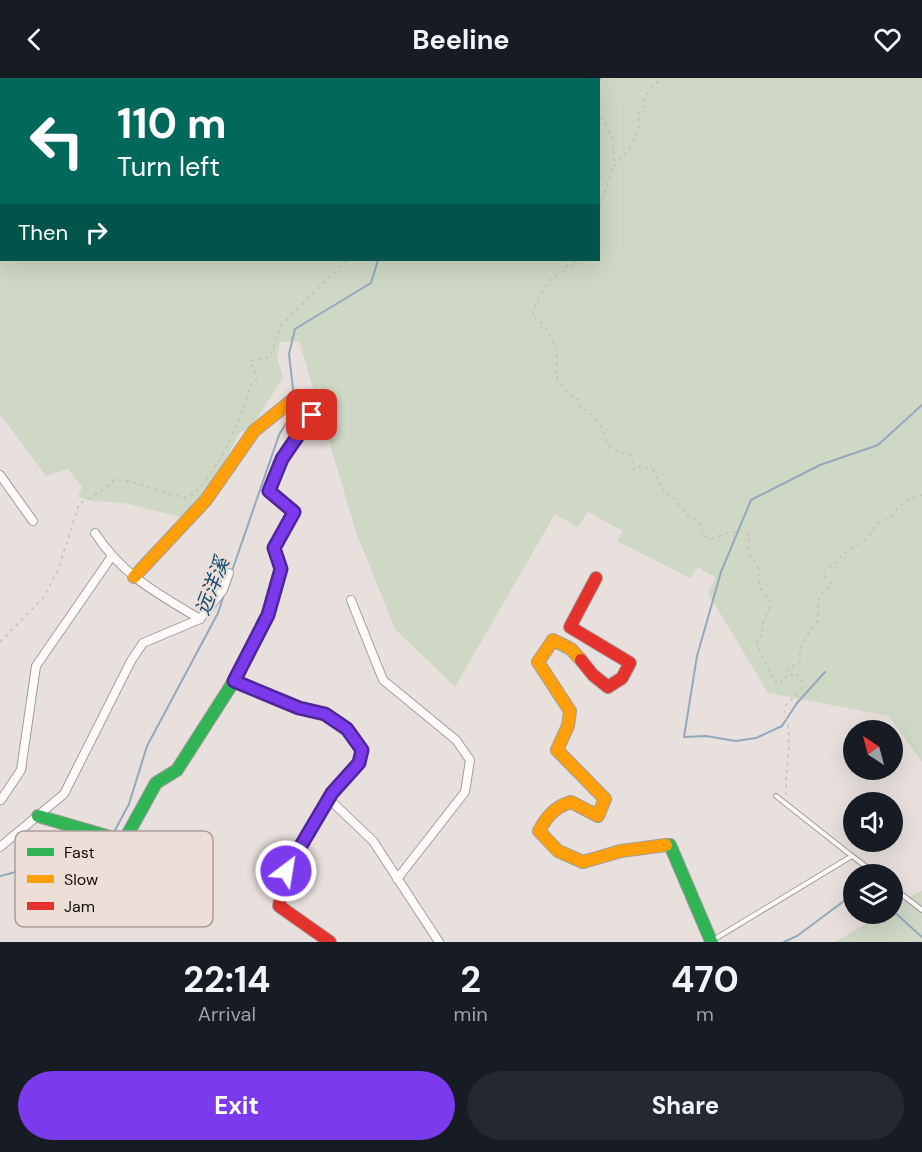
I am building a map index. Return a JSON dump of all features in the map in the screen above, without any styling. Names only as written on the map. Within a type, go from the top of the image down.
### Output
[{"type":"street","points":[[129,831],[156,783],[177,770],[234,681],[268,615],[281,569],[274,548],[294,512],[269,491],[282,459],[312,415],[290,402],[269,414],[244,442],[217,486],[196,513],[134,577]]},
{"type":"street","points":[[0,475],[33,521]]},
{"type":"street","points":[[94,533],[112,556],[141,585],[200,619]]},
{"type":"street","points":[[1,800],[21,770],[36,666],[112,556]]},
{"type":"street","points":[[20,831],[64,794],[131,661],[143,643],[200,619],[223,590],[229,573]]},
{"type":"street","points":[[596,578],[570,627],[630,663],[622,678],[608,687],[599,681],[569,645],[553,640],[538,662],[570,711],[568,726],[557,750],[605,799],[598,816],[571,802],[558,805],[547,815],[539,831],[544,840],[573,860],[586,863],[629,850],[670,845],[711,941]]},
{"type":"street","points":[[351,600],[383,680],[456,740],[470,760],[465,792],[398,879]]},
{"type":"street","points":[[234,681],[299,708],[325,714],[347,729],[362,750],[359,763],[329,799],[286,871],[279,906],[330,942]]},
{"type":"street","points":[[329,799],[373,841],[439,942]]},
{"type":"street","points":[[38,816],[90,831]]},
{"type":"street","points":[[0,847],[15,835]]},
{"type":"lane","points":[[776,796],[863,864]]},
{"type":"lane","points":[[711,941],[852,856]]},
{"type":"lane","points":[[903,895],[922,910]]},
{"type":"path","points":[[600,205],[614,166],[639,133],[641,124],[638,116],[645,105],[644,97],[661,78]]},
{"type":"path","points":[[600,115],[613,139],[611,144],[614,166]]},
{"type":"path","points":[[0,642],[43,598],[58,570],[79,504],[100,492],[116,478],[133,481],[140,487],[172,496],[188,498],[195,493],[221,459],[245,407],[251,383],[257,379],[250,361],[270,357],[281,325],[346,261]]},
{"type":"path","points":[[575,261],[576,266],[568,264],[565,271],[559,273],[538,294],[532,316],[544,324],[552,340],[558,364],[555,373],[557,380],[572,397],[579,400],[580,407],[588,409],[607,435],[606,443],[618,452],[631,455],[634,470],[641,466],[654,471],[665,494],[671,494],[686,515],[700,522],[703,535],[711,539],[727,532],[746,531],[749,538],[748,551],[760,571],[759,586],[771,603],[762,626],[763,633],[757,640],[758,647],[770,666],[773,681],[780,683],[783,677]]},
{"type":"path","points":[[788,806],[789,800],[785,793],[789,770],[788,726],[784,713],[786,705],[803,687],[801,678],[795,673],[786,678],[786,671],[800,661],[799,654],[807,632],[818,620],[816,605],[824,591],[832,585],[823,575],[825,569],[838,562],[841,555],[867,539],[876,525],[890,517],[906,500],[922,495]]},
{"type":"green space","points":[[600,78],[922,78],[922,762],[903,736],[903,720],[892,720],[889,716],[768,693],[708,593],[716,578],[698,567],[690,578],[617,541],[623,531],[588,512],[578,527],[555,514],[455,687],[395,629],[356,532],[299,341],[280,342],[277,357],[283,378],[251,428],[240,432],[221,468],[184,518],[124,503],[93,501],[78,497],[82,487],[68,469],[46,476],[0,414],[0,261],[600,261]]},
{"type":"green space","points":[[922,890],[922,942],[835,942],[865,924],[903,924],[903,901]]},
{"type":"waterway","name":"远洋溪","points":[[294,398],[289,354],[295,329],[371,283],[378,261]]},
{"type":"waterway","points":[[825,672],[797,703],[782,726],[756,738],[736,741],[706,736],[684,737],[697,656],[721,572],[751,500],[820,465],[878,445],[922,405]]},
{"type":"waterway","name":"远洋溪","points":[[232,571],[279,435],[295,409]]},
{"type":"waterway","name":"远洋溪","points":[[115,831],[129,804],[147,746],[218,613],[224,594]]},
{"type":"waterway","name":"远洋溪","points":[[0,876],[15,872]]},
{"type":"waterway","points":[[784,942],[797,936],[843,902]]},
{"type":"waterway","points":[[903,920],[922,937]]},
{"type":"traffic: fast","points":[[130,831],[156,783],[177,770],[234,681],[268,615],[281,569],[274,548],[294,512],[269,491],[282,458]]},
{"type":"traffic: fast","points":[[38,816],[90,831]]},
{"type":"traffic: fast","points":[[666,845],[670,845],[711,941]]},
{"type":"traffic: slow","points":[[134,577],[206,500],[254,431],[290,402],[312,415],[282,458]]},
{"type":"traffic: slow","points":[[581,660],[571,649],[553,640],[538,662],[570,711],[568,726],[557,750],[605,799],[598,816],[571,802],[565,804],[552,813],[539,831],[558,851],[583,862],[621,851],[666,845]]},
{"type":"traffic: jam","points":[[581,660],[593,675],[608,687],[622,678],[630,663],[570,627],[596,578]]},
{"type":"traffic: jam","points":[[234,681],[299,708],[325,714],[347,729],[362,750],[359,763],[332,793],[286,871],[279,906],[330,942]]},
{"type":"route","points":[[286,871],[332,793],[359,763],[362,750],[347,729],[325,714],[299,708],[234,681],[268,615],[281,569],[274,548],[294,512],[269,491],[282,459],[312,415]]}]
